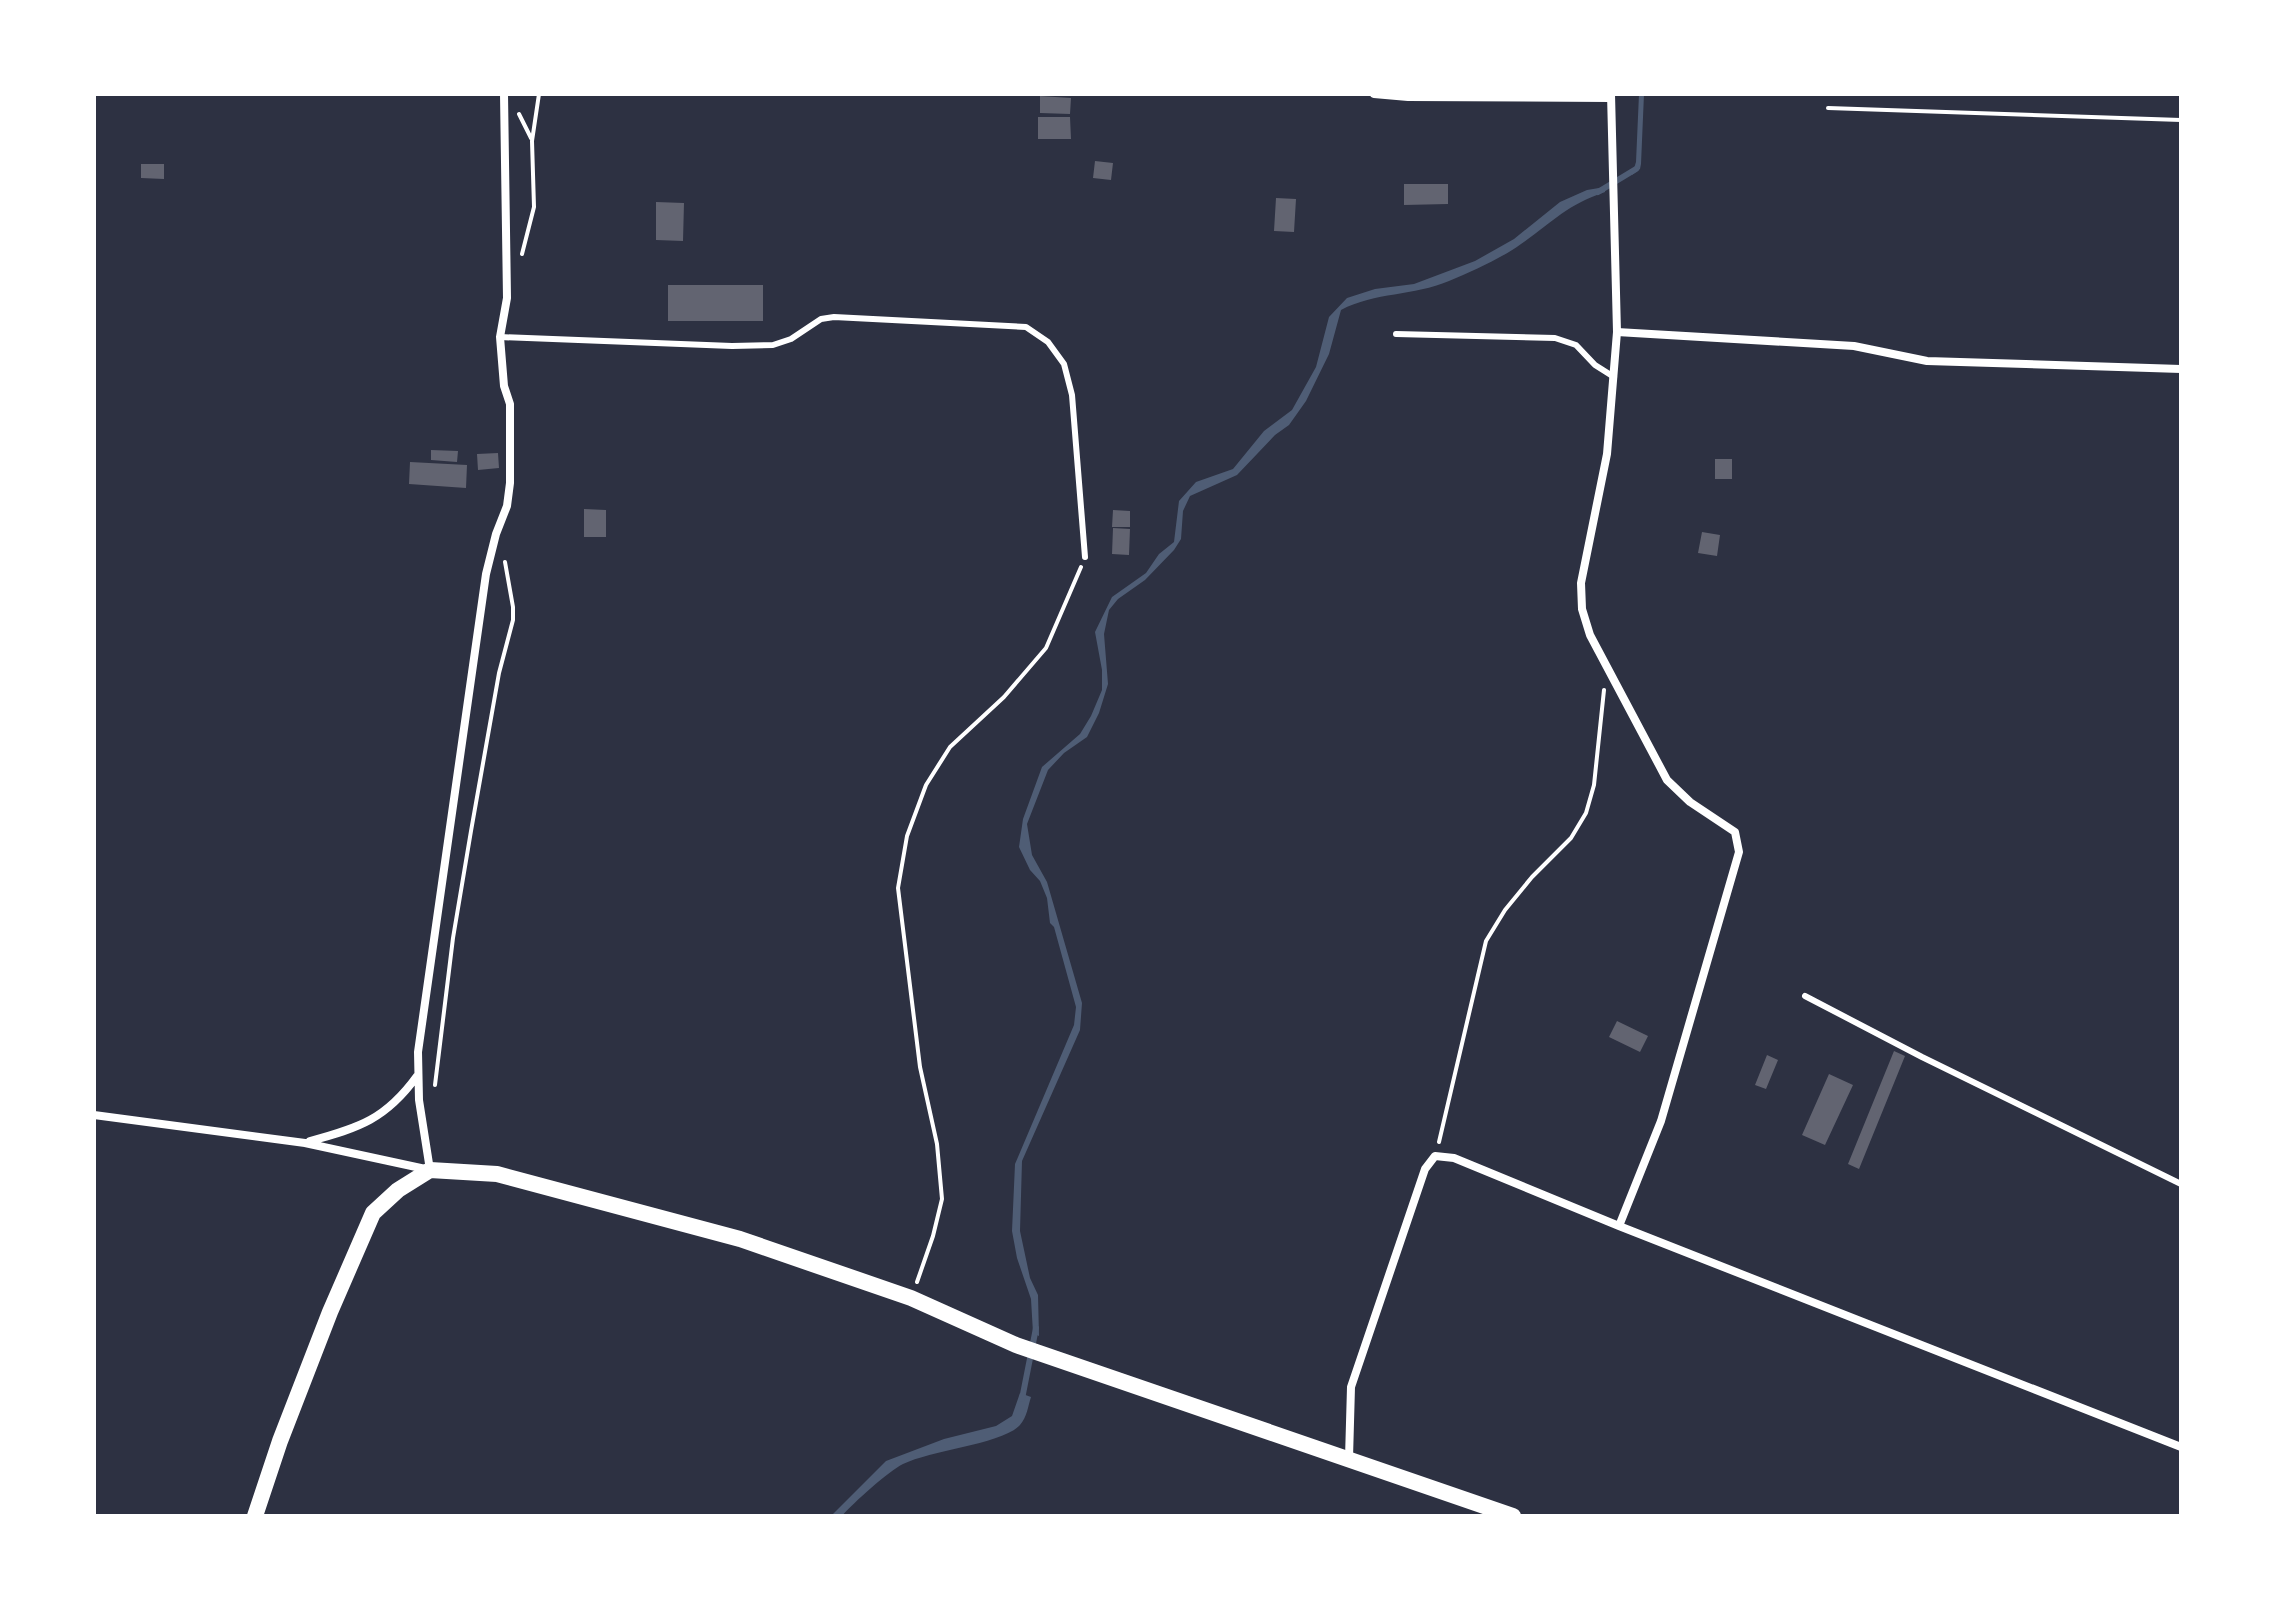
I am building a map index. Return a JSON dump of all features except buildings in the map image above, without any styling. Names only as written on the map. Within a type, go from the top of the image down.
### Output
[{"type":"main road","points":[[255,1516],[280,1441],[330,1312],[373,1213],[398,1190],[430,1170],[497,1174],[555,1187],[740,1239],[911,1298],[1016,1345],[1513,1516]]},
{"type":"street","points":[[94,1115],[305,1143],[430,1170],[417,1076],[418,1052],[486,574],[509,495],[510,404],[504,386],[500,337],[507,298],[504,94]]},
{"type":"street","points":[[1374,94],[1408,97],[1611,96],[1617,332],[1607,454],[1581,583],[1582,609],[1590,635],[1667,780],[1690,802],[1735,832],[1739,852],[1661,1121],[1619,1226]]},
{"type":"street","points":[[1617,332],[1854,346],[1927,361],[2181,369]]},
{"type":"street","points":[[305,1143],[356,1129],[372,1121],[388,1109],[417,1076]]},
{"type":"street","points":[[1349,1458],[1351,1387],[1425,1169],[1435,1156],[1454,1158],[2181,1447]]},
{"type":"lane","points":[[500,337],[773,345],[791,339],[821,319],[834,317],[1026,327],[1048,342],[1064,364],[1072,395],[1085,557]]},
{"type":"lane","points":[[1396,334],[1555,338],[1576,345],[1595,365],[1614,377]]},
{"type":"lane","points":[[1805,996],[2181,1184]]},
{"type":"path","points":[[520,261],[534,207],[532,141],[539,94]]},
{"type":"path","points":[[515,106],[532,141]]},
{"type":"path","points":[[1828,108],[2181,120]]},
{"type":"path","points":[[432,1098],[471,831],[499,673],[513,620],[501,523]]},
{"type":"path","points":[[911,1298],[933,1236],[942,1199],[937,1144],[920,1067],[898,888],[907,836],[926,785],[950,747],[1004,697],[1046,648],[1085,557]]},
{"type":"path","points":[[1435,1156],[1486,941],[1505,910],[1571,838],[1586,813],[1594,785],[1606,667]]},
{"type":"water","points":[[1639,94],[1644,94],[1641,164],[1632,175],[1636,162]]},
{"type":"water","points":[[1605,187],[1605,192],[1570,208],[1513,249],[1477,269],[1436,286],[1367,300],[1341,310],[1329,354],[1306,401],[1289,425],[1275,435],[1237,475],[1190,496],[1183,511],[1181,539],[1174,550],[1109,610],[1104,634],[1108,684],[1099,713],[1087,737],[1064,753],[1048,770],[1027,824],[1032,855],[1047,882],[1082,1003],[1080,1030],[1022,1161],[1020,1231],[1030,1278],[1038,1295],[1039,1336],[1033,1333],[1031,1299],[1017,1258],[1012,1231],[1015,1164],[1074,1025],[1076,1007],[1054,927],[1050,923],[1047,898],[1019,847],[1023,819],[1042,767],[1080,734],[1102,690],[1095,632],[1112,597],[1146,573],[1159,554],[1174,542],[1179,501],[1196,482],[1233,469],[1264,431],[1292,410],[1316,367],[1329,317],[1347,298],[1375,289],[1414,284],[1475,261],[1514,239],[1560,202],[1587,190]]},
{"type":"water","points":[[1020,1393],[1031,1397],[1022,1422],[1011,1432],[903,1464],[871,1488],[842,1516],[831,1516],[886,1461],[944,1439],[996,1426],[1012,1416]]},
{"type":"waterway","points":[[1598,192],[1636,169]]},
{"type":"waterway","points":[[1022,1399],[1036,1328]]}]
